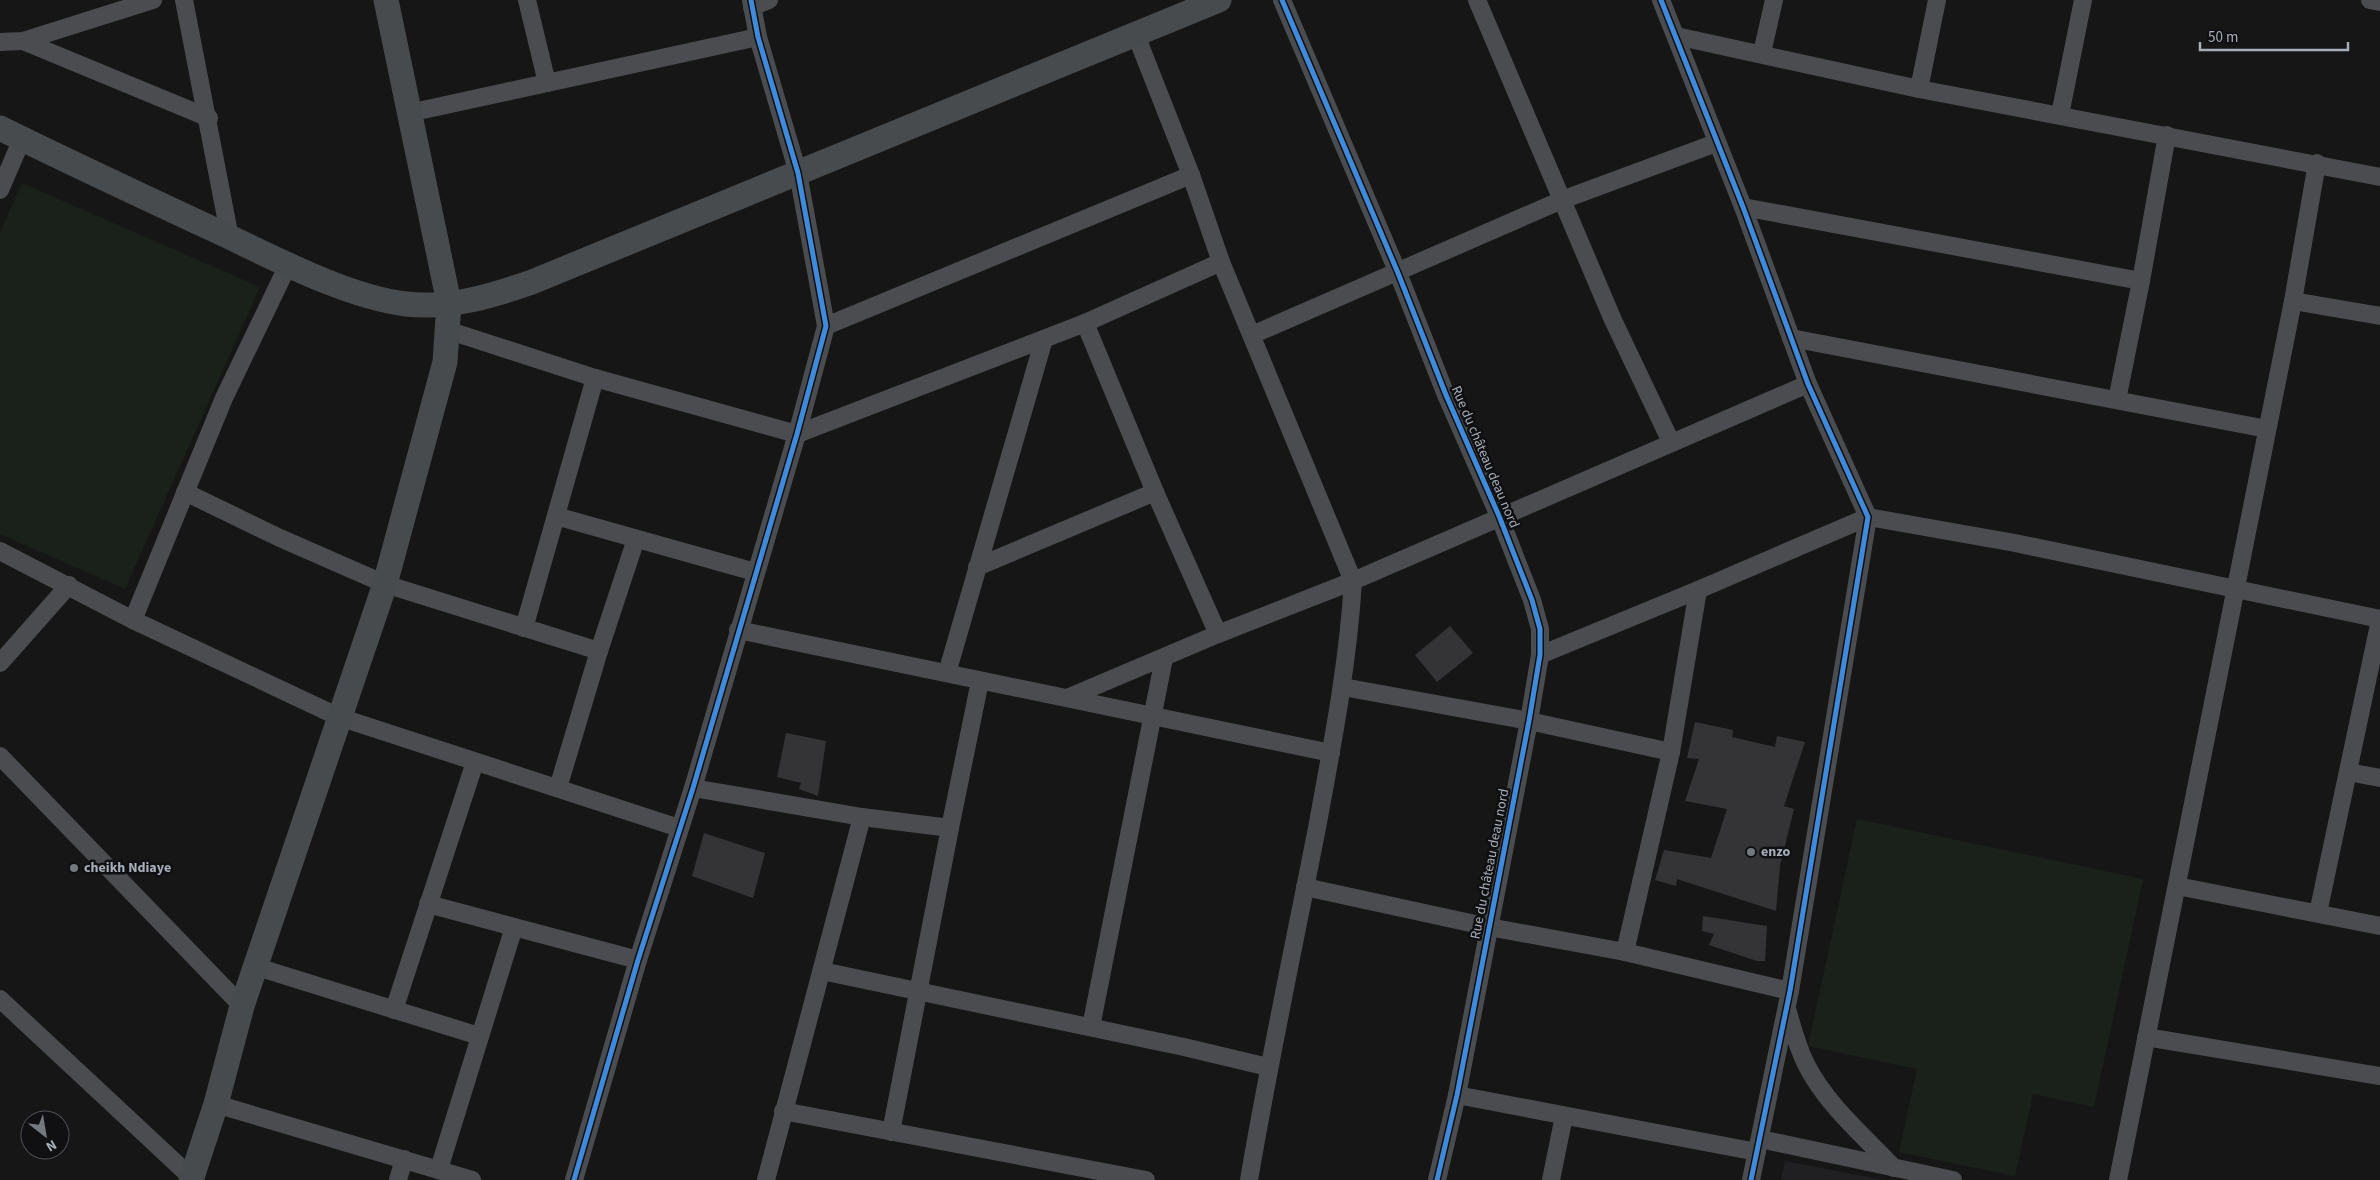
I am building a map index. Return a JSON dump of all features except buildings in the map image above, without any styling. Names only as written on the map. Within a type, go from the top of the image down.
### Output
[{"type":"main road","points":[[192,1179],[216,1104],[242,1006],[257,967],[385,584],[445,362],[449,303],[386,0]]},
{"type":"main road","points":[[0,128],[288,265],[369,297],[407,304],[449,303],[495,295],[532,282],[1220,0]]},
{"type":"street","points":[[0,42],[23,41],[153,0]]},
{"type":"street","points":[[184,0],[209,118],[230,238]]},
{"type":"street","points":[[527,0],[547,83]]},
{"type":"street","points":[[574,1180],[638,960],[693,788],[797,434],[826,326],[798,173],[758,37],[752,3],[769,0]]},
{"type":"street","name":"Rue du château deau nord","points":[[1282,0],[1398,273],[1446,395],[1499,516],[1532,600],[1540,629],[1540,655],[1529,721],[1457,1095],[1437,1180]]},
{"type":"street","points":[[1477,0],[1613,320],[1671,442]]},
{"type":"street","points":[[1661,0],[1716,144],[1743,207],[1808,384],[1868,517],[1788,998],[1752,1180]]},
{"type":"street","points":[[1762,53],[1774,0]]},
{"type":"street","points":[[1919,89],[1936,0]]},
{"type":"street","points":[[2060,115],[2083,0]]},
{"type":"street","points":[[2370,0],[2380,2]]},
{"type":"street","points":[[1136,35],[1191,174],[1221,262],[1352,581],[1350,632],[1343,687],[1305,888],[1268,1067],[1249,1180]]},
{"type":"street","points":[[1676,36],[1762,53],[1919,89],[2318,163],[2380,177]]},
{"type":"street","points":[[409,114],[758,37]]},
{"type":"street","points":[[23,41],[209,118]]},
{"type":"street","points":[[2117,400],[2141,281],[2166,135]]},
{"type":"street","points":[[0,190],[22,139]]},
{"type":"street","points":[[1252,335],[1562,200],[1716,144]]},
{"type":"street","points":[[2118,1180],[2293,301],[2318,163]]},
{"type":"street","points":[[826,326],[1191,174]]},
{"type":"street","points":[[1743,207],[2141,281]]},
{"type":"street","points":[[447,330],[595,378],[797,434],[1085,323],[1221,262]]},
{"type":"street","points":[[133,620],[224,398],[288,265]]},
{"type":"street","points":[[2293,301],[2380,316]]},
{"type":"street","points":[[1085,323],[1155,492],[1218,634]]},
{"type":"street","points":[[1791,338],[2267,429]]},
{"type":"street","points":[[947,673],[967,612],[977,567],[1044,339]]},
{"type":"street","points":[[524,628],[595,378]]},
{"type":"street","points":[[1067,698],[1218,634],[1352,581],[1808,384]]},
{"type":"street","points":[[185,492],[280,538],[385,584],[599,651]]},
{"type":"street","points":[[977,567],[1155,492]]},
{"type":"street","points":[[556,516],[755,572]]},
{"type":"street","points":[[1540,655],[1868,517],[2015,543],[2380,620],[2318,914]]},
{"type":"street","points":[[558,788],[599,651],[636,539]]},
{"type":"street","points":[[0,551],[69,585],[133,620],[339,717],[679,828]]},
{"type":"street","points":[[0,663],[69,585]]},
{"type":"street","points":[[1625,952],[1671,752],[1698,590]]},
{"type":"street","points":[[738,630],[1331,753]]},
{"type":"street","points":[[1091,1027],[1164,658]]},
{"type":"street","points":[[891,1132],[980,681]]},
{"type":"street","points":[[1343,687],[1529,721],[1671,752]]},
{"type":"street","points":[[0,756],[242,1006]]},
{"type":"street","points":[[394,1010],[475,762]]},
{"type":"street","points":[[2348,772],[2380,778]]},
{"type":"street","points":[[693,788],[862,817],[950,828]]},
{"type":"street","points":[[766,1180],[862,817]]},
{"type":"street","points":[[2176,886],[2380,926]]},
{"type":"street","points":[[1305,888],[1489,927],[1625,952],[1788,998]]},
{"type":"street","points":[[428,904],[638,960]]},
{"type":"street","points":[[439,1169],[514,927]]},
{"type":"street","points":[[257,967],[479,1036]]},
{"type":"street","points":[[822,972],[1091,1027],[1268,1067]]},
{"type":"street","points":[[1788,998],[1795,1039],[1807,1067],[1839,1110],[1894,1168]]},
{"type":"street","points":[[0,999],[192,1179]]},
{"type":"street","points":[[2146,1037],[2380,1076]]},
{"type":"street","points":[[1457,1095],[1564,1116],[1894,1168],[1953,1180]]},
{"type":"street","points":[[216,1104],[472,1180]]},
{"type":"street","points":[[784,1111],[1146,1180]]},
{"type":"street","points":[[1551,1180],[1564,1116]]},
{"type":"street","points":[[398,1180],[404,1159]]},
{"type":"shaded area","points":[[22,183],[260,287],[125,589],[0,534],[0,232]]},
{"type":"shaded area","points":[[1857,819],[2143,879],[2094,1107],[2033,1094],[2015,1176],[1899,1152],[1917,1069],[1808,1046]]},
{"type":"shaded area","points":[[1785,1161],[1884,1180],[1781,1180]]},
{"type":"cycle path","points":[[574,1180],[638,960],[693,788],[797,434],[826,326],[798,173],[758,37],[751,0]]},
{"type":"cycle path","points":[[1282,0],[1398,273],[1446,395],[1499,516],[1532,600],[1540,629],[1540,655],[1529,721],[1457,1095],[1437,1180]]},
{"type":"cycle path","points":[[1661,0],[1743,207],[1808,384],[1868,517],[1790,991],[1751,1180]]},
{"type":"place","name":"enzo","points":[[1751,852]]},
{"type":"place","name":"cheikh Ndiaye","points":[[74,868]]}]
